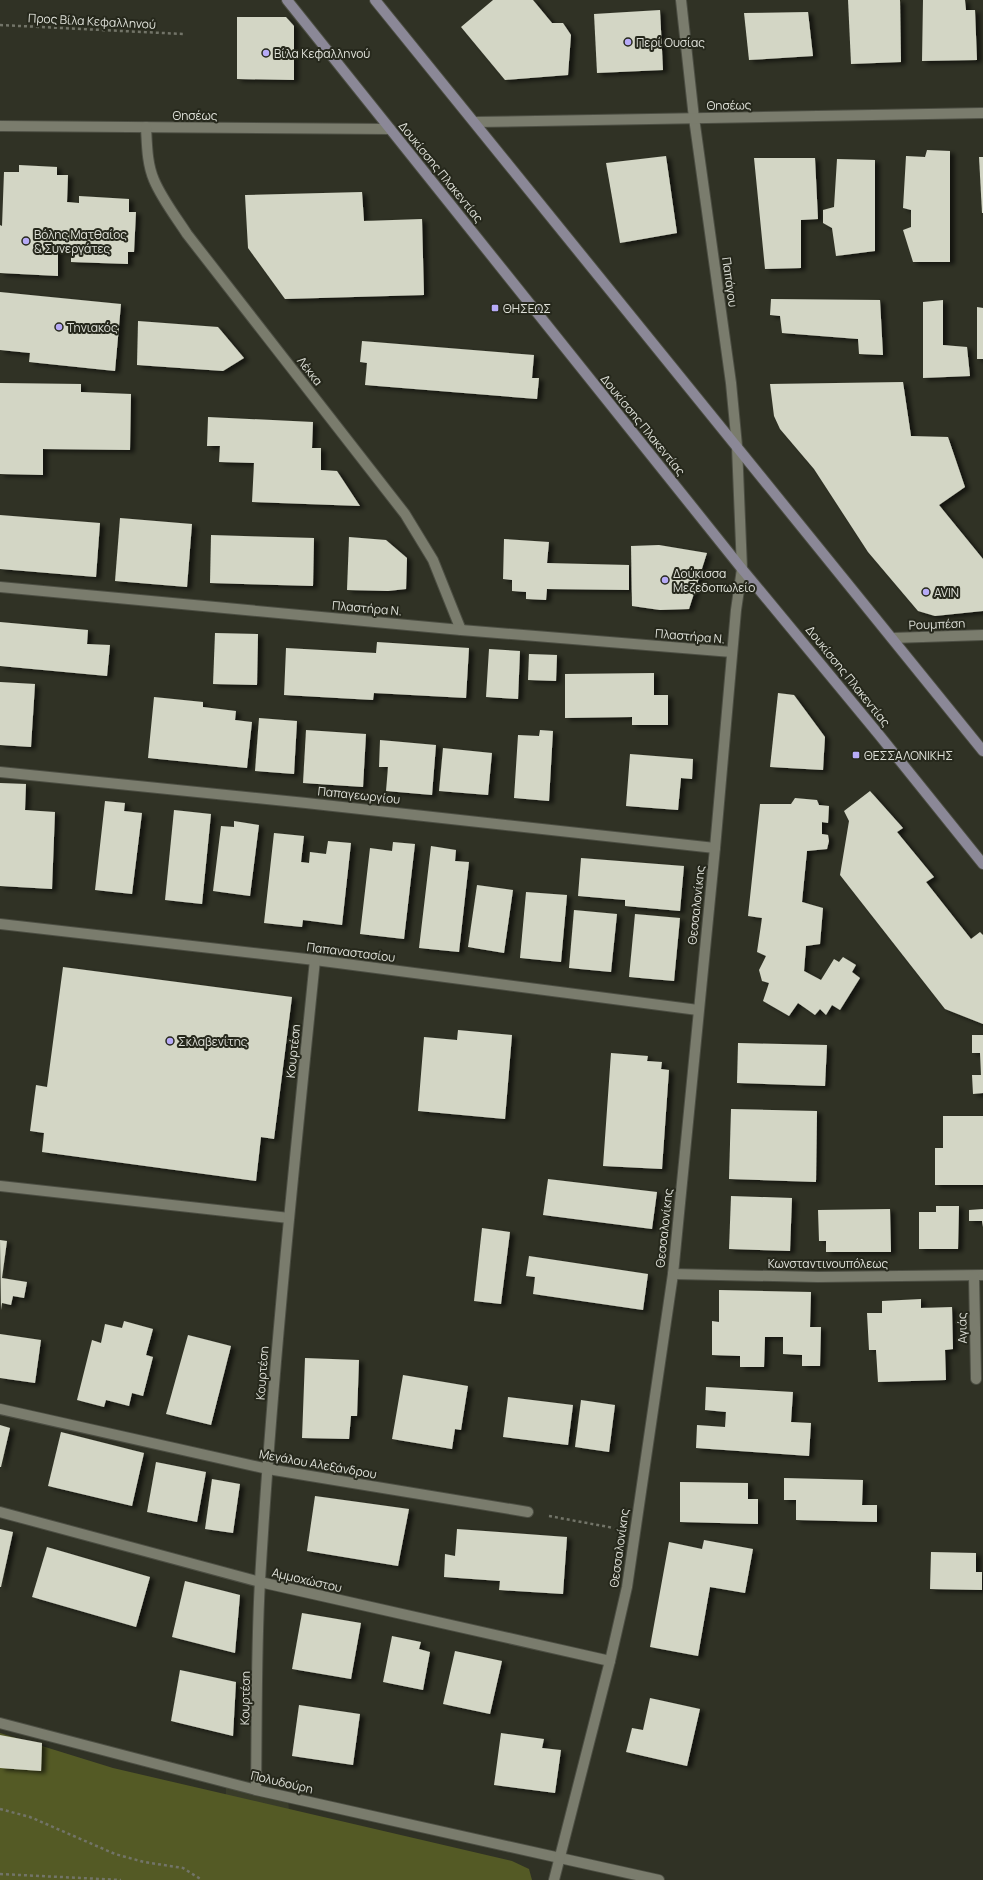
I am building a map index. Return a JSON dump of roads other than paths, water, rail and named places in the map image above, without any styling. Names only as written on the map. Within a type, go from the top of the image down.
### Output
[{"type":"main road","name":"Δουκίσσης Πλακεντίας","points":[[287,0],[742,569],[880,736],[983,864]]},
{"type":"main road","points":[[376,0],[983,751]]},
{"type":"street","name":"Παπάγου","points":[[681,0],[694,118],[731,383],[737,446],[742,569]]},
{"type":"street","name":"Θησέως","points":[[474,122],[983,113]]},
{"type":"street","name":"Θησέως","points":[[0,126],[390,129]]},
{"type":"street","name":"Λέκκα","points":[[146,127],[148,156],[154,180],[169,207],[192,240],[405,514],[433,560],[461,630]]},
{"type":"street","name":"Θεσσαλονίκης","points":[[554,1880],[610,1661],[627,1587],[672,1274],[715,848],[732,652],[742,569]]},
{"type":"street","name":"Πλαστήρα Ν.","points":[[0,587],[461,630],[732,652]]},
{"type":"street","name":"Ρουμπέση","points":[[892,638],[983,635]]},
{"type":"street","name":"Παπαγεωργίου","points":[[0,772],[306,803],[715,848]]},
{"type":"street","name":"Παπαναστασίου","points":[[0,924],[315,960],[698,1010]]},
{"type":"street","name":"Κουρτέση","points":[[256,1790],[260,1582],[268,1470],[290,1218],[315,960]]},
{"type":"street","points":[[0,1186],[290,1218]]},
{"type":"street","name":"Κωνσταντινουπόλεως","points":[[672,1274],[818,1277],[979,1275]]},
{"type":"street","name":"Αγιάς","points":[[976,1379],[979,1275]]},
{"type":"street","name":"Μεγάλου Αλεξάνδρου","points":[[0,1409],[268,1470],[528,1512]]},
{"type":"street","name":"Αμμοχώστου","points":[[0,1512],[260,1582],[610,1661]]},
{"type":"street","name":"Πολυδούρη","points":[[0,1723],[256,1790],[660,1880]]},
{"type":"place","name":"Περί Ουσίας","points":[[628,42]]},
{"type":"place","name":"Βίλα Κεφαλληνού","points":[[266,53]]},
{"type":"place","name":"Βόλης Ματθαίος & Συνεργάτες","points":[[26,241]]},
{"type":"place","name":"ΘΗΣΕΩΣ","points":[[495,308]]},
{"type":"place","name":"Τηνιακός","points":[[59,327]]},
{"type":"place","name":"Δούκισσα Μεζεδοπωλείο","points":[[665,580]]},
{"type":"place","name":"AVIN","points":[[926,592]]},
{"type":"place","name":"ΘΕΣΣΑΛΟΝΙΚΗΣ","points":[[856,755]]},
{"type":"place","name":"Σκλαβενίτης","points":[[170,1041]]}]
